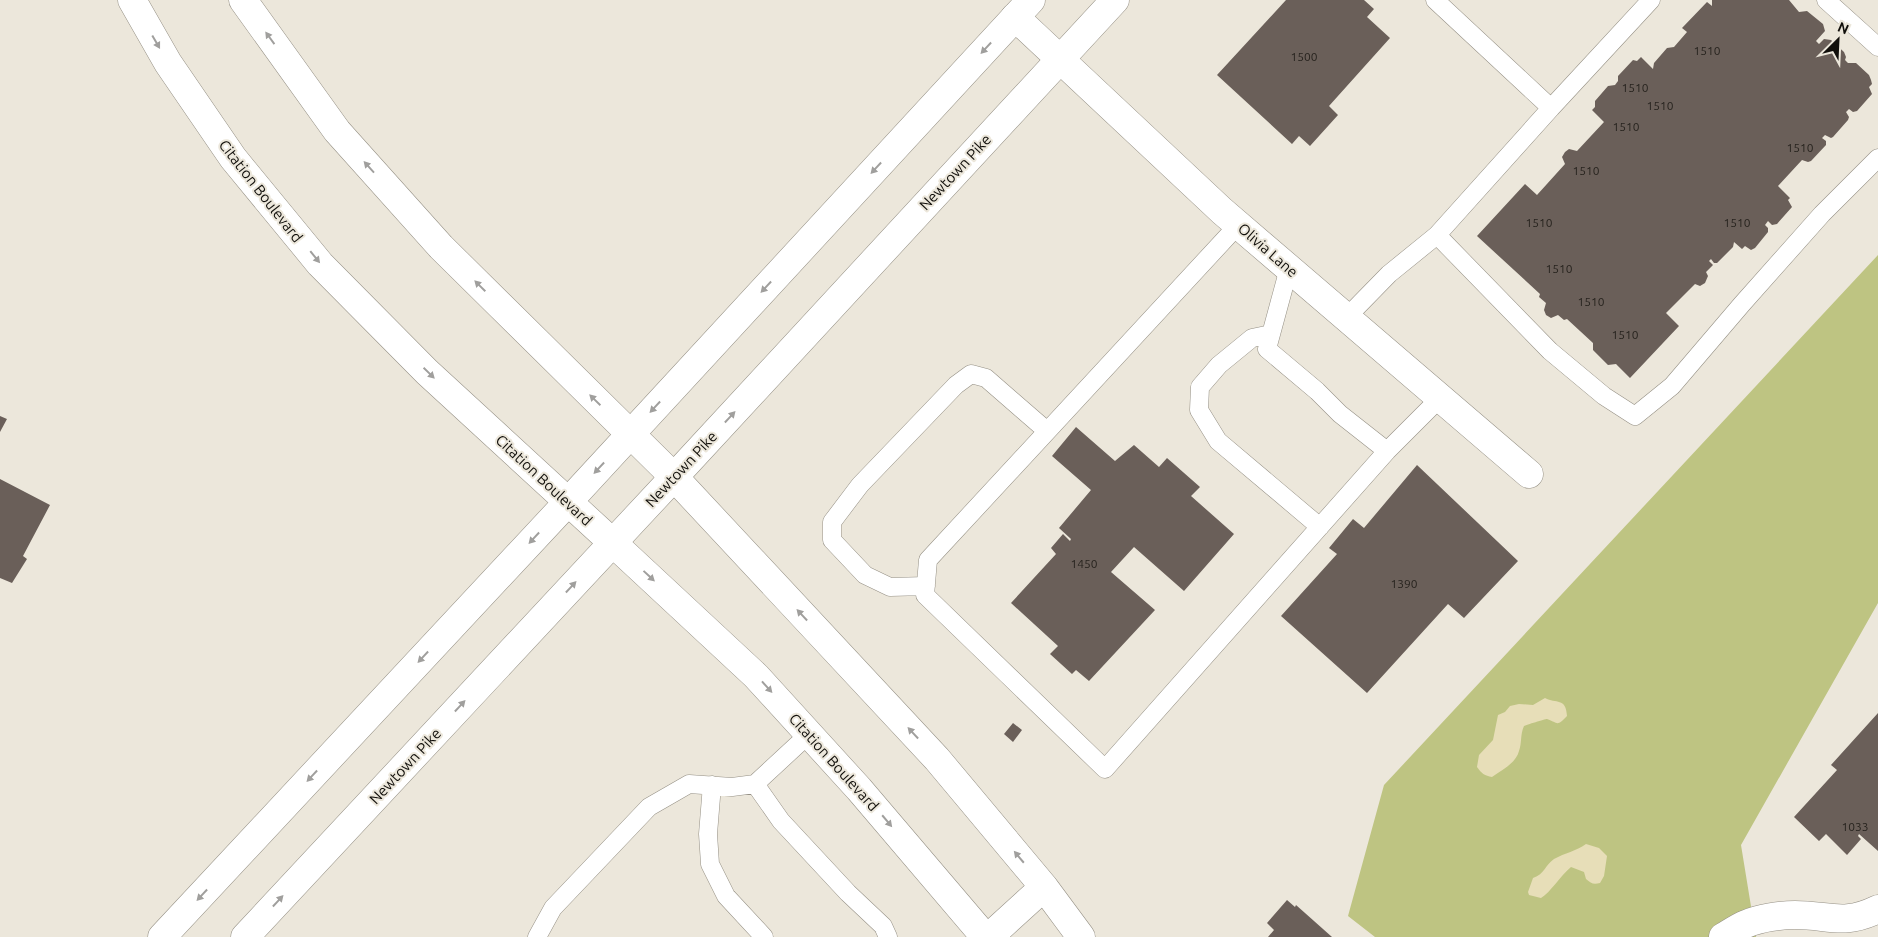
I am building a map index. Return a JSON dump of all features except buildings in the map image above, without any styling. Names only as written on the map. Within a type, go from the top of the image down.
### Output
[{"type":"main road","name":"Citation Boulevard","points":[[132,0],[168,63],[233,158],[320,264],[427,372],[756,676],[866,796],[985,937]]},
{"type":"main road","points":[[243,0],[337,131],[356,153],[441,248],[674,477],[937,759],[1044,887],[1081,937]]},
{"type":"main road","name":"Newtown Pike","points":[[245,937],[613,543],[1115,0]]},
{"type":"main road","points":[[162,937],[568,502],[1023,8]]},
{"type":"main road","name":"Olivia Lane","points":[[1023,8],[1061,58],[1238,224],[1529,474]]},
{"type":"main road","points":[[989,937],[1044,887]]},
{"type":"main road","points":[[1723,937],[1746,924],[1767,918],[1795,915],[1839,920],[1863,917],[1878,910]]},
{"type":"lane","points":[[1435,0],[1551,108]]},
{"type":"lane","points":[[1346,318],[1390,274],[1437,235],[1651,0]]},
{"type":"lane","points":[[1826,0],[1878,47]]},
{"type":"lane","points":[[1437,235],[1550,352],[1604,396],[1635,416],[1672,386],[1822,214],[1878,158]]},
{"type":"lane","points":[[1238,224],[928,560],[925,595],[1105,769],[1387,452],[1440,398]]},
{"type":"lane","points":[[1289,268],[1267,349],[1317,391],[1340,414],[1387,452]]},
{"type":"lane","points":[[1271,334],[1252,338],[1220,365],[1200,388],[1199,410],[1218,441],[1320,528]]},
{"type":"lane","points":[[926,586],[890,587],[865,575],[832,540],[832,522],[860,485],[956,385],[972,374],[986,378],[1047,431]]},
{"type":"lane","points":[[537,937],[553,908],[649,807],[689,784],[732,787],[755,784],[809,734]]},
{"type":"lane","points":[[755,784],[781,822],[848,893],[883,926],[888,937]]},
{"type":"lane","points":[[712,785],[708,834],[710,864],[726,896],[764,937]]},
{"type":"green space","points":[[1878,255],[1878,603],[1741,845],[1756,937],[1375,937],[1348,916],[1384,785]]},
{"type":"sand","points":[[1545,698],[1560,702],[1565,706],[1567,716],[1559,723],[1547,719],[1524,726],[1519,751],[1512,763],[1492,777],[1482,773],[1477,767],[1479,755],[1493,740],[1498,715],[1505,712],[1510,706],[1519,704],[1533,705]]},
{"type":"sand","points":[[1586,844],[1599,848],[1607,856],[1604,876],[1600,883],[1591,883],[1586,879],[1584,872],[1571,867],[1541,898],[1529,895],[1528,892],[1533,878],[1540,874],[1551,861]]}]
